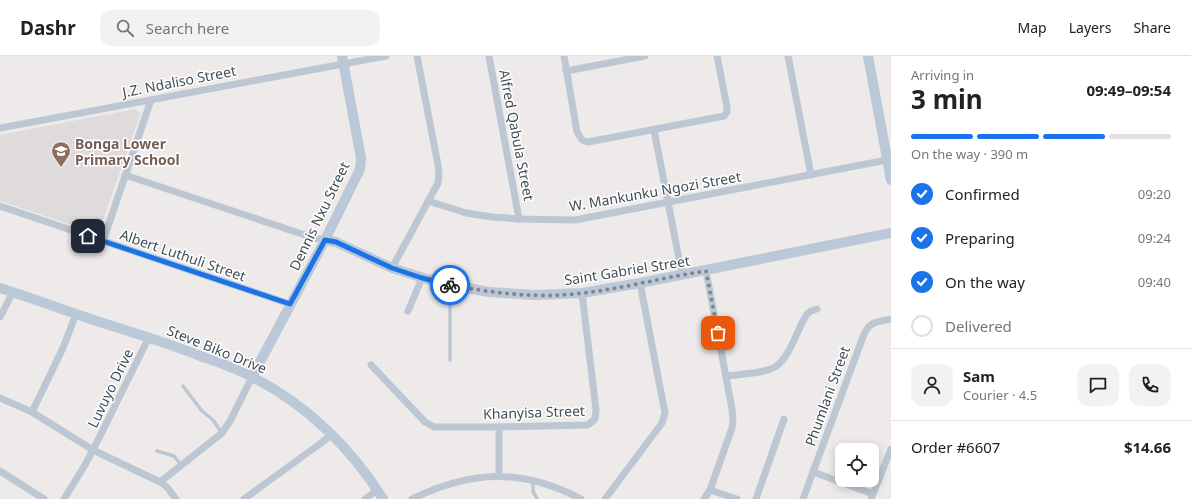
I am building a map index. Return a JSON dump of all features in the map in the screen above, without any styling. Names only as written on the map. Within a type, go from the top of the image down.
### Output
[{"type":"street","name":"J.Z. Ndaliso Street","points":[[0,128],[151,100],[343,60],[386,56]]},
{"type":"street","points":[[392,268],[439,180],[417,56]]},
{"type":"street","name":"Alfred Qabula Street","points":[[489,56],[519,219]]},
{"type":"street","points":[[564,56],[577,132],[584,141],[588,142],[724,116],[727,112],[727,107],[717,56]]},
{"type":"street","points":[[566,71],[645,56]]},
{"type":"street","points":[[788,56],[811,175]]},
{"type":"street","points":[[868,56],[891,180]]},
{"type":"street","name":"Dennis Nxu Street","points":[[252,377],[325,240],[360,169],[361,164],[343,60]]},
{"type":"street","points":[[103,241],[151,100]]},
{"type":"street","points":[[654,130],[682,274]]},
{"type":"street","name":"W. Mankunku Ngozi Street","points":[[428,201],[466,212],[519,219],[575,220],[887,160]]},
{"type":"street","points":[[125,175],[314,238],[325,240]]},
{"type":"street","name":"Albert Luthuli Street","points":[[0,206],[290,304]]},
{"type":"street","name":"Saint Gabriel Street","points":[[325,240],[336,242],[392,268],[422,278],[450,285],[490,292],[535,295],[582,293],[682,274],[706,271],[891,234]]},
{"type":"street","points":[[704,499],[710,490],[734,421],[706,271]]},
{"type":"street","points":[[408,311],[422,278]]},
{"type":"street","points":[[605,499],[662,423],[665,413],[640,283]]},
{"type":"street","name":"Steve Biko Drive","points":[[0,288],[211,359],[252,377],[285,396],[310,415],[331,434],[356,461],[380,495]]},
{"type":"street","points":[[0,317],[13,292]]},
{"type":"street","name":"Khanyisa Street","points":[[371,365],[429,425],[434,427],[588,425],[595,419],[596,410],[582,293]]},
{"type":"street","points":[[726,376],[764,370],[776,366],[786,355],[807,314],[817,309]]},
{"type":"street","points":[[32,412],[63,348],[76,314]]},
{"type":"street","name":"Phumlani Street","points":[[802,499],[864,334],[869,325],[891,319]]},
{"type":"street","name":"Luvuyo Drive","points":[[64,499],[93,450],[149,338]]},
{"type":"street","points":[[160,482],[222,432],[230,421],[252,377]]},
{"type":"street","points":[[0,398],[32,412],[93,450],[160,482],[167,487],[176,499]]},
{"type":"street","points":[[756,499],[784,419]]},
{"type":"street","points":[[499,427],[499,476]]},
{"type":"street","points":[[244,499],[321,443],[331,434]]},
{"type":"street","points":[[813,472],[872,497],[891,449]]},
{"type":"street","points":[[0,471],[44,499]]},
{"type":"street","points":[[412,499],[432,490],[462,480],[499,476],[533,481],[553,486],[581,499]]},
{"type":"street","points":[[710,490],[737,499]]},
{"type":"street","points":[[366,499],[380,495]]},
{"type":"lane","points":[[450,285],[450,360]]},
{"type":"lane","points":[[183,386],[199,407],[213,420],[222,432]]},
{"type":"lane","points":[[157,451],[174,456],[181,465]]},
{"type":"lane","points":[[533,481],[533,491],[536,499]]},
{"type":"shaded area","name":"Bonga Lower Primary School","points":[[135,109],[141,113],[98,234],[0,201],[0,135]]},
{"type":"way so far","points":[[450,285],[490,292],[562,295],[607,289],[682,274],[706,271],[718,333]]},
{"type":"place","name":"Bonga Lower Primary School","points":[[61,168]]},
{"type":"route","points":[[88,236],[290,304],[325,240],[336,242],[407,274],[450,285]]}]
